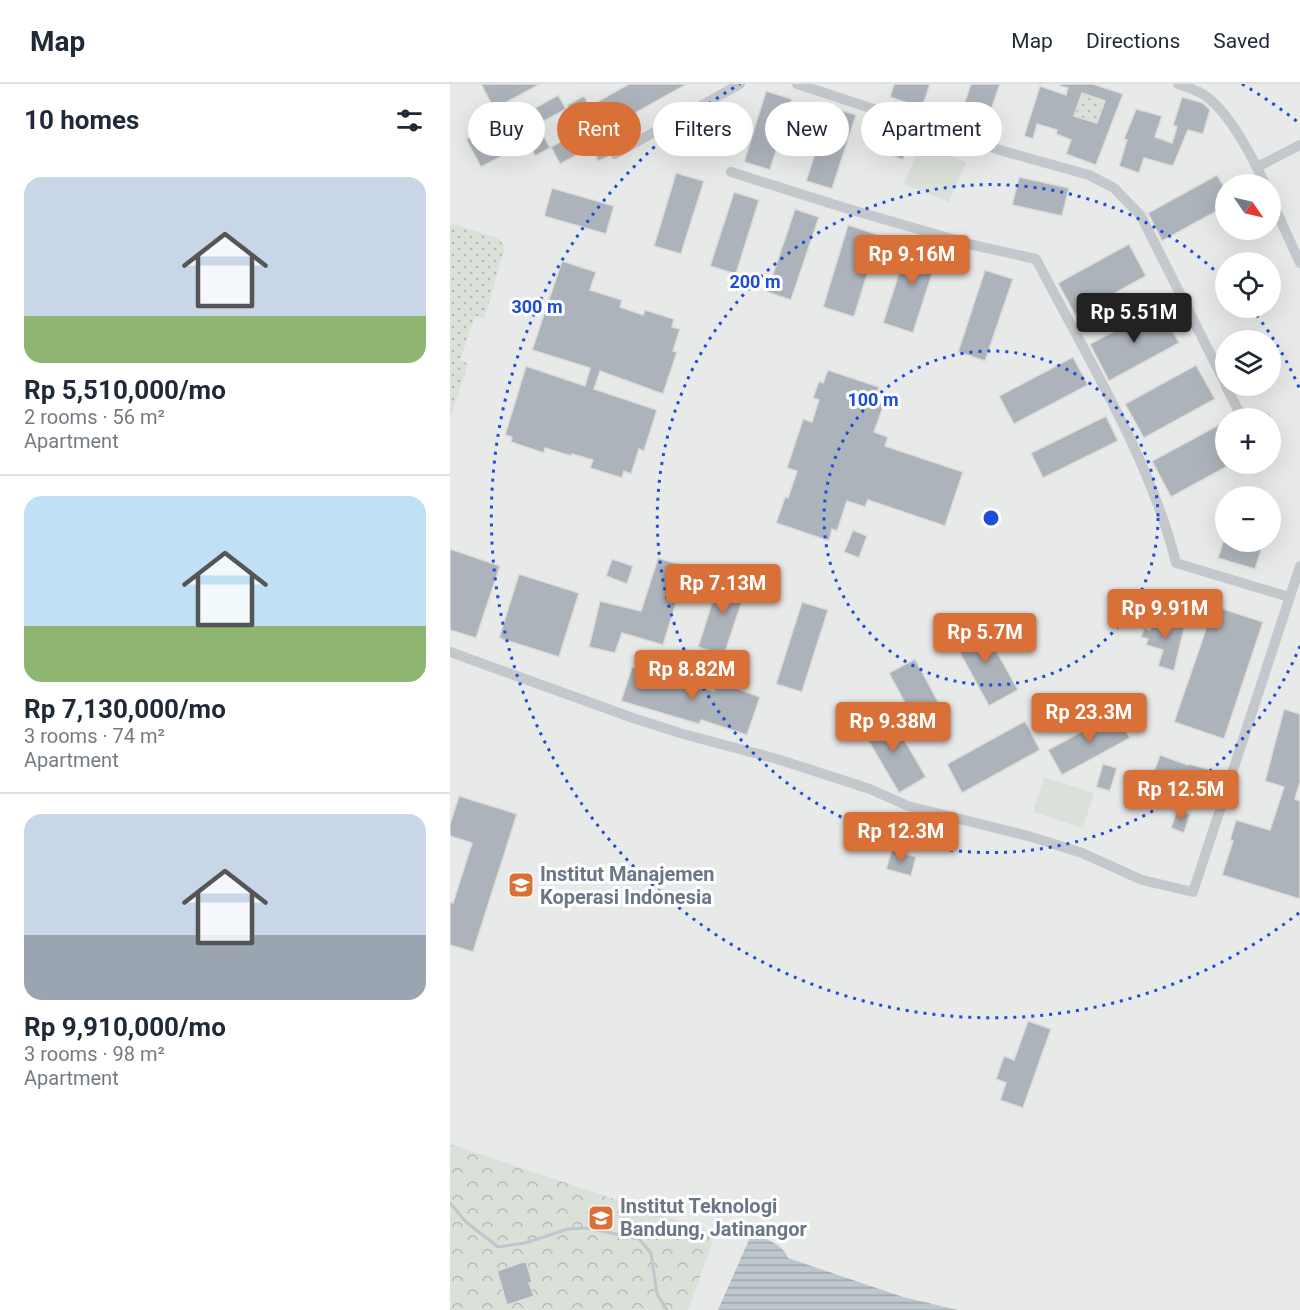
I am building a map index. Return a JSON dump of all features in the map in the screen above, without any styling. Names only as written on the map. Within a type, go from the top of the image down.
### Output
[{"type":"street","points":[[641,139],[740,84]]},
{"type":"street","points":[[797,84],[1003,151],[1089,175],[1114,188],[1141,216],[1215,363]]},
{"type":"street","points":[[1178,84],[1205,95],[1223,111],[1260,174]]},
{"type":"street","points":[[1257,167],[1300,145]]},
{"type":"street","points":[[730,172],[962,242],[1036,259],[1131,442],[1166,525],[1176,563],[1289,597]]},
{"type":"street","points":[[1281,221],[1300,263]]},
{"type":"street","points":[[450,652],[633,718],[777,759],[870,789],[908,806],[1032,837],[1082,853],[1142,880],[1192,892],[1300,566]]},
{"type":"shaded area","points":[[450,84],[1300,84],[1300,1310],[450,1310]]},
{"type":"shaded area","points":[[752,1233],[778,1246],[788,1258],[903,1297],[958,1310],[718,1310]]},
{"type":"green space","points":[[1082,93],[1105,101],[1097,123],[1074,116]]},
{"type":"green space","points":[[916,156],[952,156],[966,162],[949,202],[904,184]]},
{"type":"green space","points":[[450,223],[499,239],[505,247],[484,319],[475,316],[460,360],[468,364],[450,418]]},
{"type":"green space","points":[[1044,777],[1094,793],[1083,828],[1033,812]]},
{"type":"green space","points":[[450,1144],[716,1233],[688,1310],[450,1310]]},
{"type":"building","points":[[481,84],[540,84],[507,102],[490,102]]},
{"type":"building","points":[[629,84],[687,84],[641,110],[641,102],[597,102]]},
{"type":"building","points":[[894,84],[930,84],[924,102],[905,102],[890,97]]},
{"type":"building","points":[[971,84],[1000,84],[994,102],[965,102]]},
{"type":"building","points":[[1061,84],[1093,84],[1123,94],[1096,165],[1066,154],[1071,140],[1056,134],[1057,130],[1037,124],[1033,139],[1024,136],[1040,86],[1066,95],[1068,88],[1060,86]],"holes":[[[1082,93],[1105,101],[1097,123],[1074,116]]]},
{"type":"building","points":[[766,91],[792,99],[791,102],[765,102],[765,156],[774,156],[770,170],[744,162],[746,156],[753,156],[753,133]]},
{"type":"building","points":[[558,95],[562,102],[557,102],[557,114],[545,120],[545,102]]},
{"type":"building","points":[[584,96],[588,102],[573,102]]},
{"type":"building","points":[[1182,97],[1203,103],[1210,110],[1203,134],[1188,130],[1173,166],[1144,158],[1139,173],[1119,166],[1127,140],[1124,139],[1136,109],[1162,116],[1155,137],[1172,143],[1177,127],[1173,125]]},
{"type":"building","points":[[849,113],[856,115],[849,137]]},
{"type":"building","points":[[545,138],[550,148],[545,151]]},
{"type":"building","points":[[557,144],[557,156],[575,156],[560,164],[551,147]]},
{"type":"building","points":[[475,156],[502,156],[481,167]]},
{"type":"building","points":[[596,156],[608,156],[608,157],[598,161]]},
{"type":"building","points":[[814,156],[843,156],[832,189],[806,181]]},
{"type":"building","points":[[676,173],[704,181],[681,254],[654,246]]},
{"type":"building","points":[[1215,176],[1215,212],[1162,241],[1148,213]]},
{"type":"building","points":[[1019,177],[1069,188],[1062,216],[1012,205]]},
{"type":"building","points":[[552,188],[614,206],[606,234],[544,216]]},
{"type":"building","points":[[734,192],[759,200],[736,274],[710,266]]},
{"type":"building","points":[[795,209],[819,217],[791,300],[767,292]]},
{"type":"building","points":[[848,225],[879,235],[854,317],[823,307]]},
{"type":"building","points":[[910,239],[940,249],[913,333],[883,323]]},
{"type":"building","points":[[1129,244],[1146,276],[1075,315],[1058,283]]},
{"type":"building","points":[[562,261],[596,272],[590,290],[622,300],[620,307],[643,315],[645,310],[674,319],[672,327],[680,329],[673,351],[677,352],[663,394],[600,371],[594,389],[657,410],[644,451],[639,449],[631,474],[624,471],[622,478],[590,468],[593,460],[545,448],[544,453],[511,442],[512,437],[505,435],[526,366],[585,386],[590,368],[532,350]]},
{"type":"building","points":[[985,270],[1013,279],[985,361],[958,352]]},
{"type":"building","points":[[1160,307],[1179,343],[1109,381],[1090,344]]},
{"type":"building","points":[[1073,357],[1088,385],[1014,424],[999,396]]},
{"type":"building","points":[[1196,365],[1215,399],[1144,438],[1125,404]]},
{"type":"building","points":[[828,370],[879,387],[874,401],[884,404],[874,432],[888,437],[885,446],[963,472],[945,526],[868,500],[865,507],[847,501],[837,531],[832,529],[829,541],[776,523],[797,471],[787,468],[803,419],[812,422],[819,400],[813,398],[819,381],[823,383]]},
{"type":"building","points":[[1106,416],[1118,441],[1043,478],[1031,453]]},
{"type":"building","points":[[1215,427],[1215,473],[1171,497],[1152,461]]},
{"type":"building","points":[[853,530],[867,536],[859,558],[844,552]]},
{"type":"building","points":[[450,549],[500,566],[476,638],[450,630]]},
{"type":"building","points":[[1220,552],[1261,552],[1255,569],[1218,558]]},
{"type":"building","points":[[658,558],[687,567],[663,645],[622,633],[615,653],[589,647],[600,601],[641,611]]},
{"type":"building","points":[[612,559],[633,566],[627,584],[606,576]]},
{"type":"building","points":[[519,574],[579,593],[559,657],[499,638]]},
{"type":"building","points":[[721,575],[748,583],[724,655],[698,647]]},
{"type":"building","points":[[802,602],[828,610],[802,692],[776,684]]},
{"type":"building","points":[[1214,606],[1263,622],[1224,739],[1174,722]]},
{"type":"building","points":[[1154,616],[1185,624],[1174,671],[1158,666],[1163,650],[1146,645],[1148,639],[1141,637],[1144,628],[1150,630]]},
{"type":"building","points":[[980,622],[1018,690],[989,706],[952,638]]},
{"type":"building","points":[[915,659],[951,726],[925,740],[889,673]]},
{"type":"building","points":[[632,667],[714,691],[717,681],[760,697],[747,735],[701,720],[699,724],[621,701]]},
{"type":"building","points":[[1284,709],[1300,714],[1300,782],[1295,799],[1300,801],[1300,899],[1222,875],[1233,841],[1230,840],[1236,820],[1270,830],[1284,787],[1265,781]]},
{"type":"building","points":[[888,712],[926,777],[899,793],[861,728]]},
{"type":"building","points":[[1116,713],[1130,738],[1062,775],[1048,750]]},
{"type":"building","points":[[1025,721],[1040,750],[962,793],[947,764]]},
{"type":"building","points":[[1160,755],[1211,770],[1204,794],[1153,774]]},
{"type":"building","points":[[1103,764],[1117,768],[1110,791],[1096,787]]},
{"type":"building","points":[[459,796],[517,814],[473,952],[450,945],[450,902],[453,903],[472,843],[450,836],[450,824]]},
{"type":"building","points":[[1177,810],[1190,814],[1184,833],[1171,828]]},
{"type":"building","points":[[892,850],[916,857],[911,876],[886,869]]},
{"type":"building","points":[[1028,1021],[1051,1029],[1023,1108],[1000,1100],[1006,1083],[996,1079],[1004,1056],[1014,1060]]},
{"type":"building","points":[[526,1261],[532,1282],[529,1283],[534,1296],[507,1305],[497,1271]]},
{"type":"waterway","points":[[450,1203],[466,1222],[498,1247],[525,1243],[568,1229],[588,1228],[639,1239],[651,1253],[657,1294],[667,1310]]},
{"type":"place","name":"Institut Manajemen Koperasi Indonesia","points":[[521,885]]},
{"type":"place","name":"Institut Teknologi Bandung, Jatinangor","points":[[601,1218]]}]
